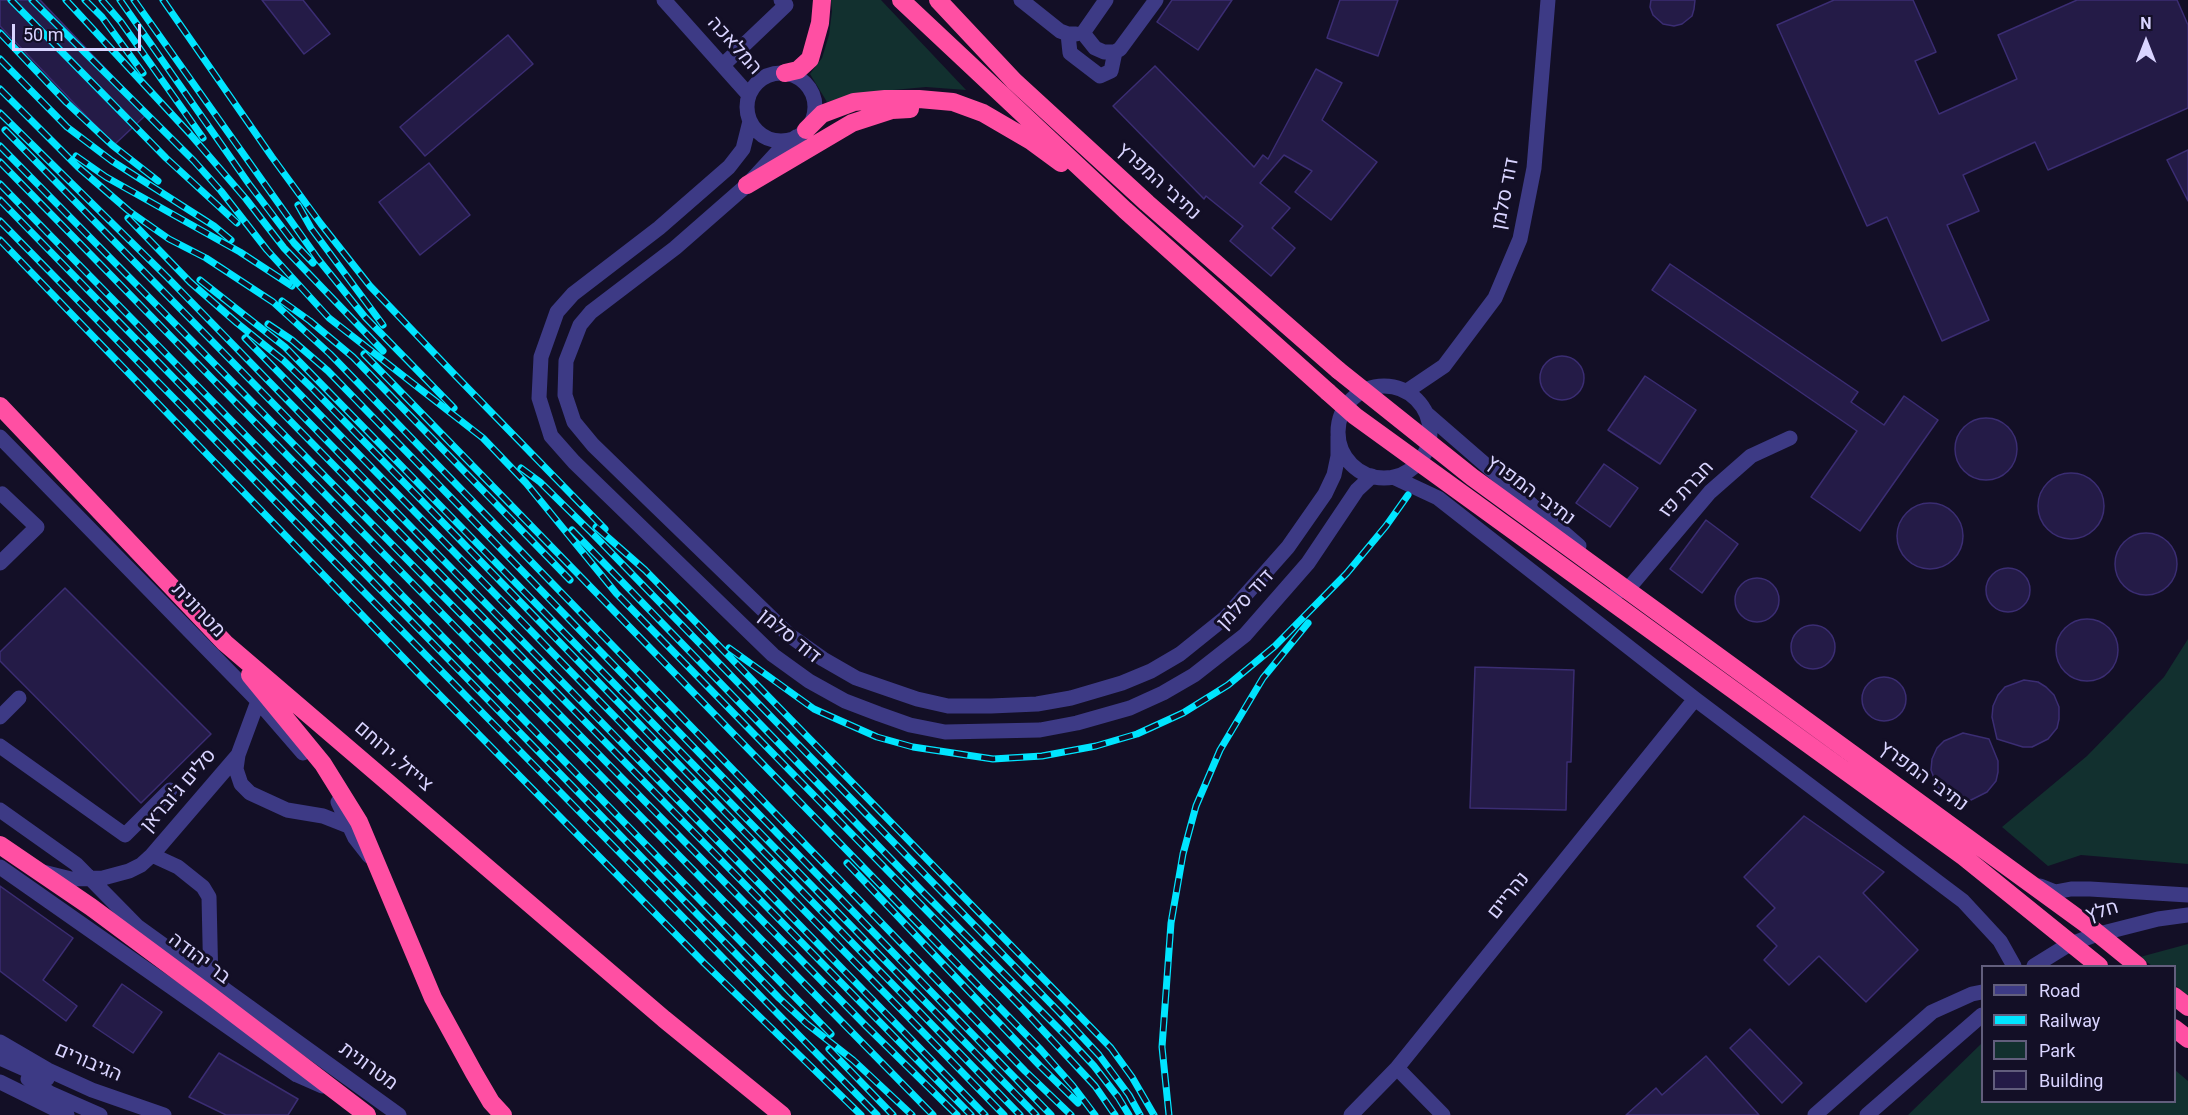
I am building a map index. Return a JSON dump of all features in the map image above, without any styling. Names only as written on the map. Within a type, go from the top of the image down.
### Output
[{"type":"highway","points":[[785,73],[798,70],[810,59],[820,23],[822,0]]},
{"type":"highway","name":"נתיבי המפרץ","points":[[901,0],[1125,210],[1365,423],[1964,857],[2098,965]]},
{"type":"highway","name":"נתיבי המפרץ","points":[[938,0],[1014,81],[1147,203],[1338,370],[1472,477],[2090,927],[2137,965]]},
{"type":"highway","points":[[801,134],[822,114],[854,102],[919,99],[953,102],[983,113],[1031,141],[1125,210]]},
{"type":"highway","points":[[747,185],[852,123],[892,110],[937,107],[983,113]]},
{"type":"highway","name":"צייזל, ירוחם","points":[[0,406],[225,643],[664,1019],[782,1115]]},
{"type":"highway","points":[[225,643],[258,694],[323,764],[359,822],[433,998],[491,1102],[503,1115]]},
{"type":"highway","name":"בר יהודה","points":[[0,845],[211,988],[333,1090],[367,1115]]},
{"type":"highway","points":[[2176,997],[2188,1007]]},
{"type":"highway","points":[[2176,1029],[2188,1039]]},
{"type":"street","name":"המלאכה","points":[[664,0],[748,94]]},
{"type":"street","points":[[723,65],[786,5],[781,0]]},
{"type":"street","points":[[1022,0],[1060,31],[1076,34],[1104,52],[1115,52],[1120,49],[1156,0]]},
{"type":"street","points":[[1106,0],[1076,34],[1070,53],[1100,76],[1111,71],[1115,52]]},
{"type":"street","name":"דוד סלמן","points":[[1407,392],[1444,366],[1495,298],[1520,239],[1534,168],[1548,0]]},
{"type":"street","points":[[774,73],[785,73],[796,76],[811,90],[815,111],[812,121],[801,134],[785,141],[764,137],[756,130],[750,121],[746,103],[754,84],[763,77],[774,73]]},
{"type":"street","name":"דוד סלמן","points":[[750,121],[743,149],[729,167],[658,228],[573,294],[557,312],[541,357],[539,398],[551,436],[574,462],[773,655],[809,681],[845,701],[879,714],[910,725],[945,732],[1040,730],[1077,723],[1130,708],[1194,675],[1245,635],[1308,563],[1357,490],[1372,477]]},
{"type":"street","name":"דוד סלמן","points":[[801,134],[782,147],[747,185],[675,248],[591,312],[580,325],[566,362],[565,395],[574,422],[593,445],[789,635],[823,659],[856,678],[917,699],[948,706],[991,706],[1037,704],[1071,698],[1122,683],[1151,670],[1180,654],[1226,617],[1288,547],[1325,494],[1334,475],[1338,456],[1338,436]]},
{"type":"street","points":[[1427,414],[1430,441],[1425,454],[1406,472],[1393,477],[1372,477],[1349,462],[1342,450],[1338,436],[1339,422],[1344,408],[1359,393],[1379,386],[1394,386],[1407,392],[1419,401],[1427,414],[1628,589],[2043,887],[2055,892],[2072,889],[2188,895]]},
{"type":"street","name":"מטרונית","points":[[0,437],[258,694],[319,773],[362,849],[377,865]]},
{"type":"street","name":"חברת פז","points":[[1628,589],[1710,492],[1751,456],[1790,438]]},
{"type":"street","points":[[1393,477],[1438,498],[1695,699],[1963,902],[2000,941],[2013,965]]},
{"type":"street","points":[[0,563],[37,527],[1,494]]},
{"type":"street","points":[[1438,498],[1469,502],[1498,513],[1596,588],[1616,592],[1628,589]]},
{"type":"street","points":[[258,694],[237,755],[236,769],[241,784],[250,793],[287,810],[323,816],[351,827]]},
{"type":"street","points":[[0,717],[19,698]]},
{"type":"street","name":"נהריים","points":[[1352,1115],[1397,1068],[1695,699]]},
{"type":"street","points":[[0,746],[125,835],[170,790]]},
{"type":"street","name":"סלים ג'ובראן","points":[[37,871],[71,879],[92,879],[111,877],[141,865],[237,755]]},
{"type":"street","name":"מטרונית","points":[[0,810],[64,855],[92,879],[137,926],[211,988],[399,1115]]},
{"type":"street","points":[[152,855],[178,867],[203,887],[209,897],[211,988]]},
{"type":"street","points":[[0,867],[297,1075],[333,1090]]},
{"type":"street","points":[[91,907],[113,945]]},
{"type":"street","name":"חלץ","points":[[2036,965],[2068,945],[2095,935],[2158,919],[2188,915]]},
{"type":"street","points":[[1815,1115],[1932,1012],[1972,994],[1981,992]]},
{"type":"street","points":[[1867,1115],[1981,1017]]},
{"type":"street","name":"הגיבורים","points":[[0,1042],[48,1070],[92,1090],[164,1115]]},
{"type":"street","points":[[1,1059],[50,1093],[100,1115]]},
{"type":"street","points":[[1,1059],[84,1095],[138,1115]]},
{"type":"street","points":[[1397,1068],[1443,1115]]},
{"type":"street","points":[[474,1073],[485,1105],[492,1115]]},
{"type":"street","points":[[0,1082],[67,1115]]},
{"type":"green space","points":[[831,0],[881,0],[966,90],[926,87],[871,92],[827,102],[810,74],[822,58],[829,35]]},
{"type":"green space","points":[[2188,639],[2188,864],[2081,855],[2048,866],[2002,827],[2087,756],[2164,677]]},
{"type":"green space","points":[[2188,944],[2188,996],[2176,986],[2176,965],[2151,965],[2140,957]]},
{"type":"green space","points":[[1981,1044],[1981,1103],[2176,1103],[2176,1071],[2188,1081],[2188,1115],[1908,1115]]},
{"type":"building","points":[[0,0],[40,0],[148,113],[114,145],[0,26]]},
{"type":"building","points":[[262,0],[303,0],[330,34],[304,54]]},
{"type":"building","points":[[1172,0],[1232,0],[1198,50],[1157,22]]},
{"type":"building","points":[[1340,0],[1398,0],[1378,56],[1327,38]]},
{"type":"building","points":[[1651,0],[1695,0],[1692,16],[1682,24],[1674,26],[1663,24],[1653,15],[1650,7]]},
{"type":"building","points":[[1834,0],[1913,0],[1936,52],[1915,61],[1939,114],[2017,79],[1998,35],[2077,0],[2177,0],[2188,25],[2188,108],[2048,170],[2035,142],[1963,175],[1979,211],[1947,225],[1989,320],[1942,341],[1887,217],[1867,226],[1777,25]]},
{"type":"building","points":[[508,35],[533,64],[425,156],[400,127]]},
{"type":"building","points":[[1155,66],[1254,167],[1263,155],[1268,159],[1316,69],[1342,83],[1322,120],[1377,162],[1331,220],[1295,192],[1312,171],[1284,155],[1260,183],[1290,208],[1272,228],[1295,248],[1271,276],[1230,241],[1243,226],[1206,196],[1204,199],[1113,106]]},
{"type":"building","points":[[2188,150],[2188,201],[2167,160]]},
{"type":"building","points":[[429,163],[470,215],[420,255],[379,202]]},
{"type":"building","points":[[1670,264],[1858,392],[1851,402],[1884,425],[1904,396],[1938,420],[1860,531],[1811,497],[1857,431],[1652,290]]},
{"type":"building","points":[[1562,356],[1578,362],[1584,378],[1578,394],[1562,400],[1546,394],[1540,378],[1546,362]]},
{"type":"building","points":[[1645,376],[1696,410],[1660,464],[1608,430]]},
{"type":"building","points":[[1986,418],[2003,423],[2008,427],[2012,432],[2017,449],[2012,466],[2008,471],[2003,475],[1986,480],[1969,475],[1964,471],[1960,466],[1955,449],[1960,432],[1964,427],[1969,423]]},
{"type":"building","points":[[1604,464],[1638,488],[1610,527],[1576,503]]},
{"type":"building","points":[[2064,473],[2078,473],[2090,478],[2099,487],[2104,506],[2102,519],[2095,530],[2078,539],[2064,539],[2052,534],[2043,525],[2038,513],[2038,499],[2043,487],[2052,478]]},
{"type":"building","points":[[1923,503],[1937,503],[1949,508],[1958,517],[1963,536],[1961,549],[1954,560],[1937,569],[1923,569],[1911,564],[1902,555],[1897,543],[1897,529],[1902,517],[1911,508]]},
{"type":"building","points":[[1706,520],[1738,544],[1702,593],[1670,569]]},
{"type":"building","points":[[2146,533],[2163,538],[2168,542],[2172,547],[2177,564],[2172,581],[2168,586],[2163,590],[2146,595],[2129,590],[2124,586],[2120,581],[2115,564],[2120,547],[2124,542],[2129,538]]},
{"type":"building","points":[[2008,568],[2024,574],[2030,590],[2024,606],[2008,612],[1992,606],[1986,590],[1992,574]]},
{"type":"building","points":[[1757,578],[1773,584],[1779,600],[1773,616],[1757,622],[1741,616],[1735,600],[1741,584]]},
{"type":"building","points":[[65,588],[211,734],[141,803],[0,661],[0,652]]},
{"type":"building","points":[[2087,619],[2104,624],[2109,628],[2113,633],[2118,650],[2113,667],[2109,672],[2104,676],[2087,681],[2070,676],[2065,672],[2061,667],[2056,650],[2061,633],[2065,628],[2070,624]]},
{"type":"building","points":[[1813,625],[1829,631],[1835,647],[1829,663],[1813,669],[1797,663],[1791,647],[1797,631]]},
{"type":"building","points":[[1475,667],[1574,670],[1571,762],[1567,762],[1566,810],[1470,808]]},
{"type":"building","points":[[1884,677],[1900,683],[1906,699],[1900,715],[1884,721],[1868,715],[1862,699],[1868,683]]},
{"type":"building","points":[[2024,680],[2038,682],[2046,687],[2054,695],[2059,707],[2057,728],[2048,739],[2032,747],[2023,747],[1997,739],[1992,717],[1993,706],[1998,695],[2005,687]]},
{"type":"building","points":[[1963,733],[1989,739],[1998,761],[1996,781],[1987,792],[1971,800],[1947,796],[1937,786],[1931,770],[1932,759],[1937,748],[1944,741]]},
{"type":"building","points":[[1804,816],[1884,872],[1863,893],[1918,950],[1866,1002],[1819,956],[1789,985],[1764,960],[1777,946],[1757,926],[1775,908],[1744,877]]},
{"type":"building","points":[[0,886],[73,938],[43,980],[77,1006],[66,1021],[0,971]]},
{"type":"building","points":[[122,984],[162,1012],[133,1053],[93,1026]]},
{"type":"building","points":[[1750,1029],[1802,1083],[1782,1103],[1730,1048]]},
{"type":"building","points":[[219,1053],[298,1099],[288,1115],[226,1115],[189,1097]]},
{"type":"building","points":[[1706,1056],[1759,1115],[1626,1115],[1656,1088],[1662,1095]]},
{"type":"railway","points":[[11,0],[166,158],[237,223]]},
{"type":"railway","points":[[32,0],[194,161],[221,191],[267,250],[329,318],[483,438],[526,483],[616,593],[1021,1007],[1095,1086],[1115,1115]]},
{"type":"railway","points":[[66,0],[190,134],[246,199],[284,248],[383,351]]},
{"type":"railway","points":[[85,0],[102,17],[143,73]]},
{"type":"railway","points":[[102,0],[121,22],[203,138]]},
{"type":"railway","points":[[120,0],[249,184],[294,243],[313,263]]},
{"type":"railway","points":[[134,0],[318,259],[365,317],[454,408]]},
{"type":"railway","points":[[163,0],[272,157],[370,286],[605,529]]},
{"type":"railway","points":[[0,33],[66,102],[112,145],[158,181]]},
{"type":"railway","points":[[0,59],[67,127],[112,161],[214,226],[231,240]]},
{"type":"railway","points":[[0,89],[78,167],[129,211],[169,239],[206,258],[273,302],[330,354],[1025,1071],[1071,1115]]},
{"type":"railway","points":[[0,113],[167,277],[985,1115]]},
{"type":"railway","points":[[5,130],[971,1115]]},
{"type":"railway","points":[[0,146],[867,1027],[957,1115]]},
{"type":"railway","points":[[76,156],[106,177],[240,252],[292,286]]},
{"type":"railway","points":[[0,162],[933,1115]]},
{"type":"railway","points":[[0,184],[831,1034]]},
{"type":"railway","points":[[0,200],[779,998],[807,1024],[853,1060],[912,1115]]},
{"type":"railway","points":[[298,205],[311,228],[383,325]]},
{"type":"railway","points":[[128,218],[190,282],[283,360],[314,390],[1020,1115]]},
{"type":"railway","points":[[0,221],[877,1115]]},
{"type":"railway","points":[[0,240],[420,675],[704,963],[861,1115]]},
{"type":"railway","points":[[200,280],[285,347],[1036,1115]]},
{"type":"railway","points":[[282,301],[353,357],[570,580]]},
{"type":"railway","points":[[268,324],[292,340],[328,371],[1051,1115]]},
{"type":"railway","points":[[245,338],[1004,1115]]},
{"type":"railway","points":[[364,354],[1041,1050],[1095,1115]]},
{"type":"railway","points":[[521,468],[540,482],[592,533],[1060,1013],[1099,1055],[1129,1095],[1140,1115]]},
{"type":"railway","points":[[729,648],[814,709],[877,737],[913,747],[993,759],[1042,756],[1096,746],[1137,734],[1183,713],[1228,685],[1275,646],[1347,573],[1408,495]]},
{"type":"railway","points":[[596,527],[645,570],[1111,1048],[1132,1077],[1154,1115]]},
{"type":"railway","points":[[572,530],[1067,1037],[1094,1066],[1129,1115]]},
{"type":"railway","points":[[1169,1115],[1162,1047],[1171,923],[1183,854],[1196,806],[1220,750],[1263,678],[1308,623]]},
{"type":"railway","points":[[847,863],[1078,1103]]},
{"type":"railway","points":[[829,1049],[893,1115]]}]
